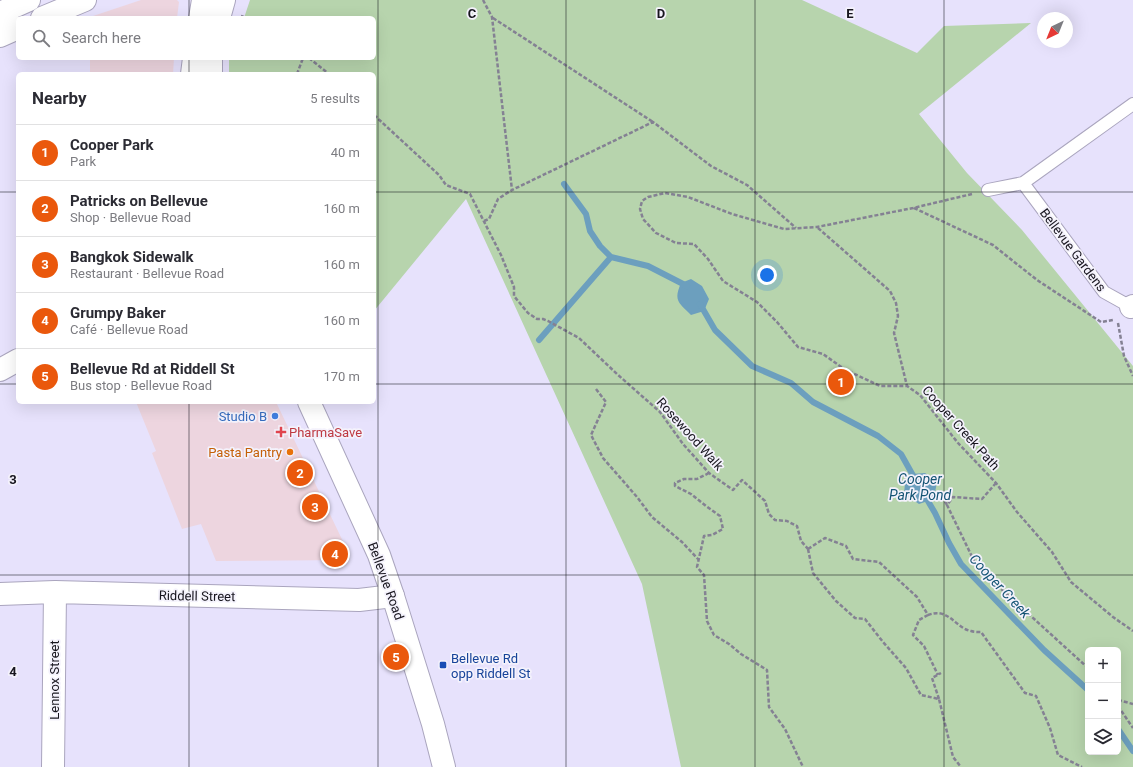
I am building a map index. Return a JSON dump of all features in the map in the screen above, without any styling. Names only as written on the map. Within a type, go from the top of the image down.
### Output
[{"type":"street","points":[[0,13],[29,0]]},
{"type":"street","points":[[47,16],[85,0]]},
{"type":"street","points":[[200,16],[203,0]]},
{"type":"street","points":[[220,16],[224,0]]},
{"type":"street","points":[[0,36],[16,29]]},
{"type":"street","points":[[192,72],[194,60]]},
{"type":"street","points":[[211,60],[211,72]]},
{"type":"street","points":[[0,370],[16,361]]},
{"type":"street","name":"Bellevue Road","points":[[310,404],[379,555],[433,724],[444,767]]},
{"type":"street","name":"Riddell Street","points":[[0,594],[55,592],[359,600],[393,596]]},
{"type":"street","name":"Lennox Street","points":[[53,767],[55,592]]},
{"type":"lane","points":[[988,190],[1023,183],[1133,104]]},
{"type":"lane","name":"Bellevue Gardens","points":[[1023,183],[1104,292],[1132,306]]},
{"type":"path","points":[[483,0],[492,18],[512,190]]},
{"type":"path","points":[[492,18],[654,122],[711,166],[747,185],[796,228],[818,227],[913,208],[988,190]]},
{"type":"path","points":[[298,72],[302,60]]},
{"type":"path","points":[[311,60],[326,72]]},
{"type":"path","points":[[376,117],[439,175],[446,185],[470,194],[484,221],[489,219],[499,199],[512,190],[654,122]]},
{"type":"path","name":"Cooper Creek Path","points":[[796,228],[784,229],[732,214],[688,197],[664,193],[648,197],[642,201],[640,209],[643,219],[656,233],[676,243],[694,244],[708,259],[724,281],[757,302],[777,322],[798,347],[823,354],[844,369],[880,386],[907,386],[920,395],[958,443],[996,483],[982,499],[953,497],[946,505]]},
{"type":"path","points":[[913,208],[993,245],[1037,280],[1101,322],[1117,319],[1124,356],[1133,376]]},
{"type":"path","name":"Rosewood Walk","points":[[484,221],[514,287],[514,296],[528,313],[537,319],[548,321],[579,338],[660,412],[683,444],[709,473],[733,490],[742,480],[765,501],[770,514],[775,520],[787,521],[797,526],[801,541],[808,549]]},
{"type":"path","points":[[818,227],[890,291],[896,303],[898,316],[894,333],[907,386]]},
{"type":"path","points":[[596,389],[606,402],[591,435],[603,458],[637,497],[652,517],[682,542],[699,559]]},
{"type":"path","points":[[709,473],[697,479],[684,479],[675,483],[675,486],[691,494],[720,516],[723,529],[712,535],[704,536],[697,567],[704,575],[707,621],[714,635],[767,670],[769,707],[785,728],[803,767]]},
{"type":"path","points":[[996,483],[1017,512],[1052,552],[1071,582],[1113,617],[1133,631]]},
{"type":"path","points":[[939,491],[977,567],[1085,665]]},
{"type":"path","points":[[928,615],[917,597],[879,562],[853,559],[846,546],[825,538],[808,549],[813,573],[836,601],[855,618],[865,619],[906,668],[921,695],[939,699]]},
{"type":"path","points":[[961,767],[952,757],[939,699],[932,678],[939,674],[924,646],[913,635],[919,620],[934,612],[944,614],[970,631],[981,632],[1025,693],[1036,696],[1050,728],[1058,755],[1082,767]]},
{"type":"path","points":[[1121,701],[1133,704]]},
{"type":"path","points":[[1121,710],[1133,728]]},
{"type":"shaded area","points":[[141,0],[177,0],[179,2],[177,16],[93,16]]},
{"type":"shaded area","points":[[90,60],[174,60],[173,72],[90,72]]},
{"type":"shaded area","points":[[137,404],[277,404],[350,556],[349,560],[216,561],[201,524],[182,529],[152,453],[156,451]]},
{"type":"green space","points":[[250,0],[802,0],[917,53],[944,26],[1031,23],[919,114],[967,173],[1022,230],[1133,366],[1133,767],[681,767],[642,584],[466,199],[376,309],[376,72],[229,72],[229,60],[376,60],[376,16],[245,16]]},
{"type":"water","points":[[691,279],[702,286],[709,299],[704,311],[691,315],[680,304],[677,298],[681,283]]},
{"type":"water","name":"Cooper Park Pond","points":[[925,473],[937,482],[934,498],[919,504],[904,494],[905,483],[912,474]]},
{"type":"waterway","name":"Cooper Creek","points":[[564,184],[586,214],[590,231],[600,246],[611,257],[648,266],[687,286]]},
{"type":"waterway","points":[[539,340],[611,257]]},
{"type":"waterway","name":"Cooper Creek","points":[[700,304],[715,330],[752,366],[791,383],[813,402],[878,436],[901,454],[915,479]]},
{"type":"waterway","name":"Cooper Creek","points":[[925,496],[961,564],[1044,650],[1085,687]]},
{"type":"waterway","name":"Cooper Creek","points":[[1121,733],[1133,751]]},
{"type":"place","name":"Cooper Park","points":[[841,382]]},
{"type":"place","name":"Studio B","points":[[275,416]]},
{"type":"place","name":"PharmaSave","points":[[281,432]]},
{"type":"place","name":"Pasta Pantry","points":[[290,452]]},
{"type":"place","name":"Patricks on Bellevue","points":[[300,473]]},
{"type":"place","name":"Bangkok Sidewalk","points":[[315,507]]},
{"type":"place","name":"Grumpy Baker","points":[[335,554]]},
{"type":"place","name":"Bellevue Rd at Riddell St","points":[[396,657]]},
{"type":"place","name":"Bellevue Rd opp Riddell St","points":[[443,665]]}]
